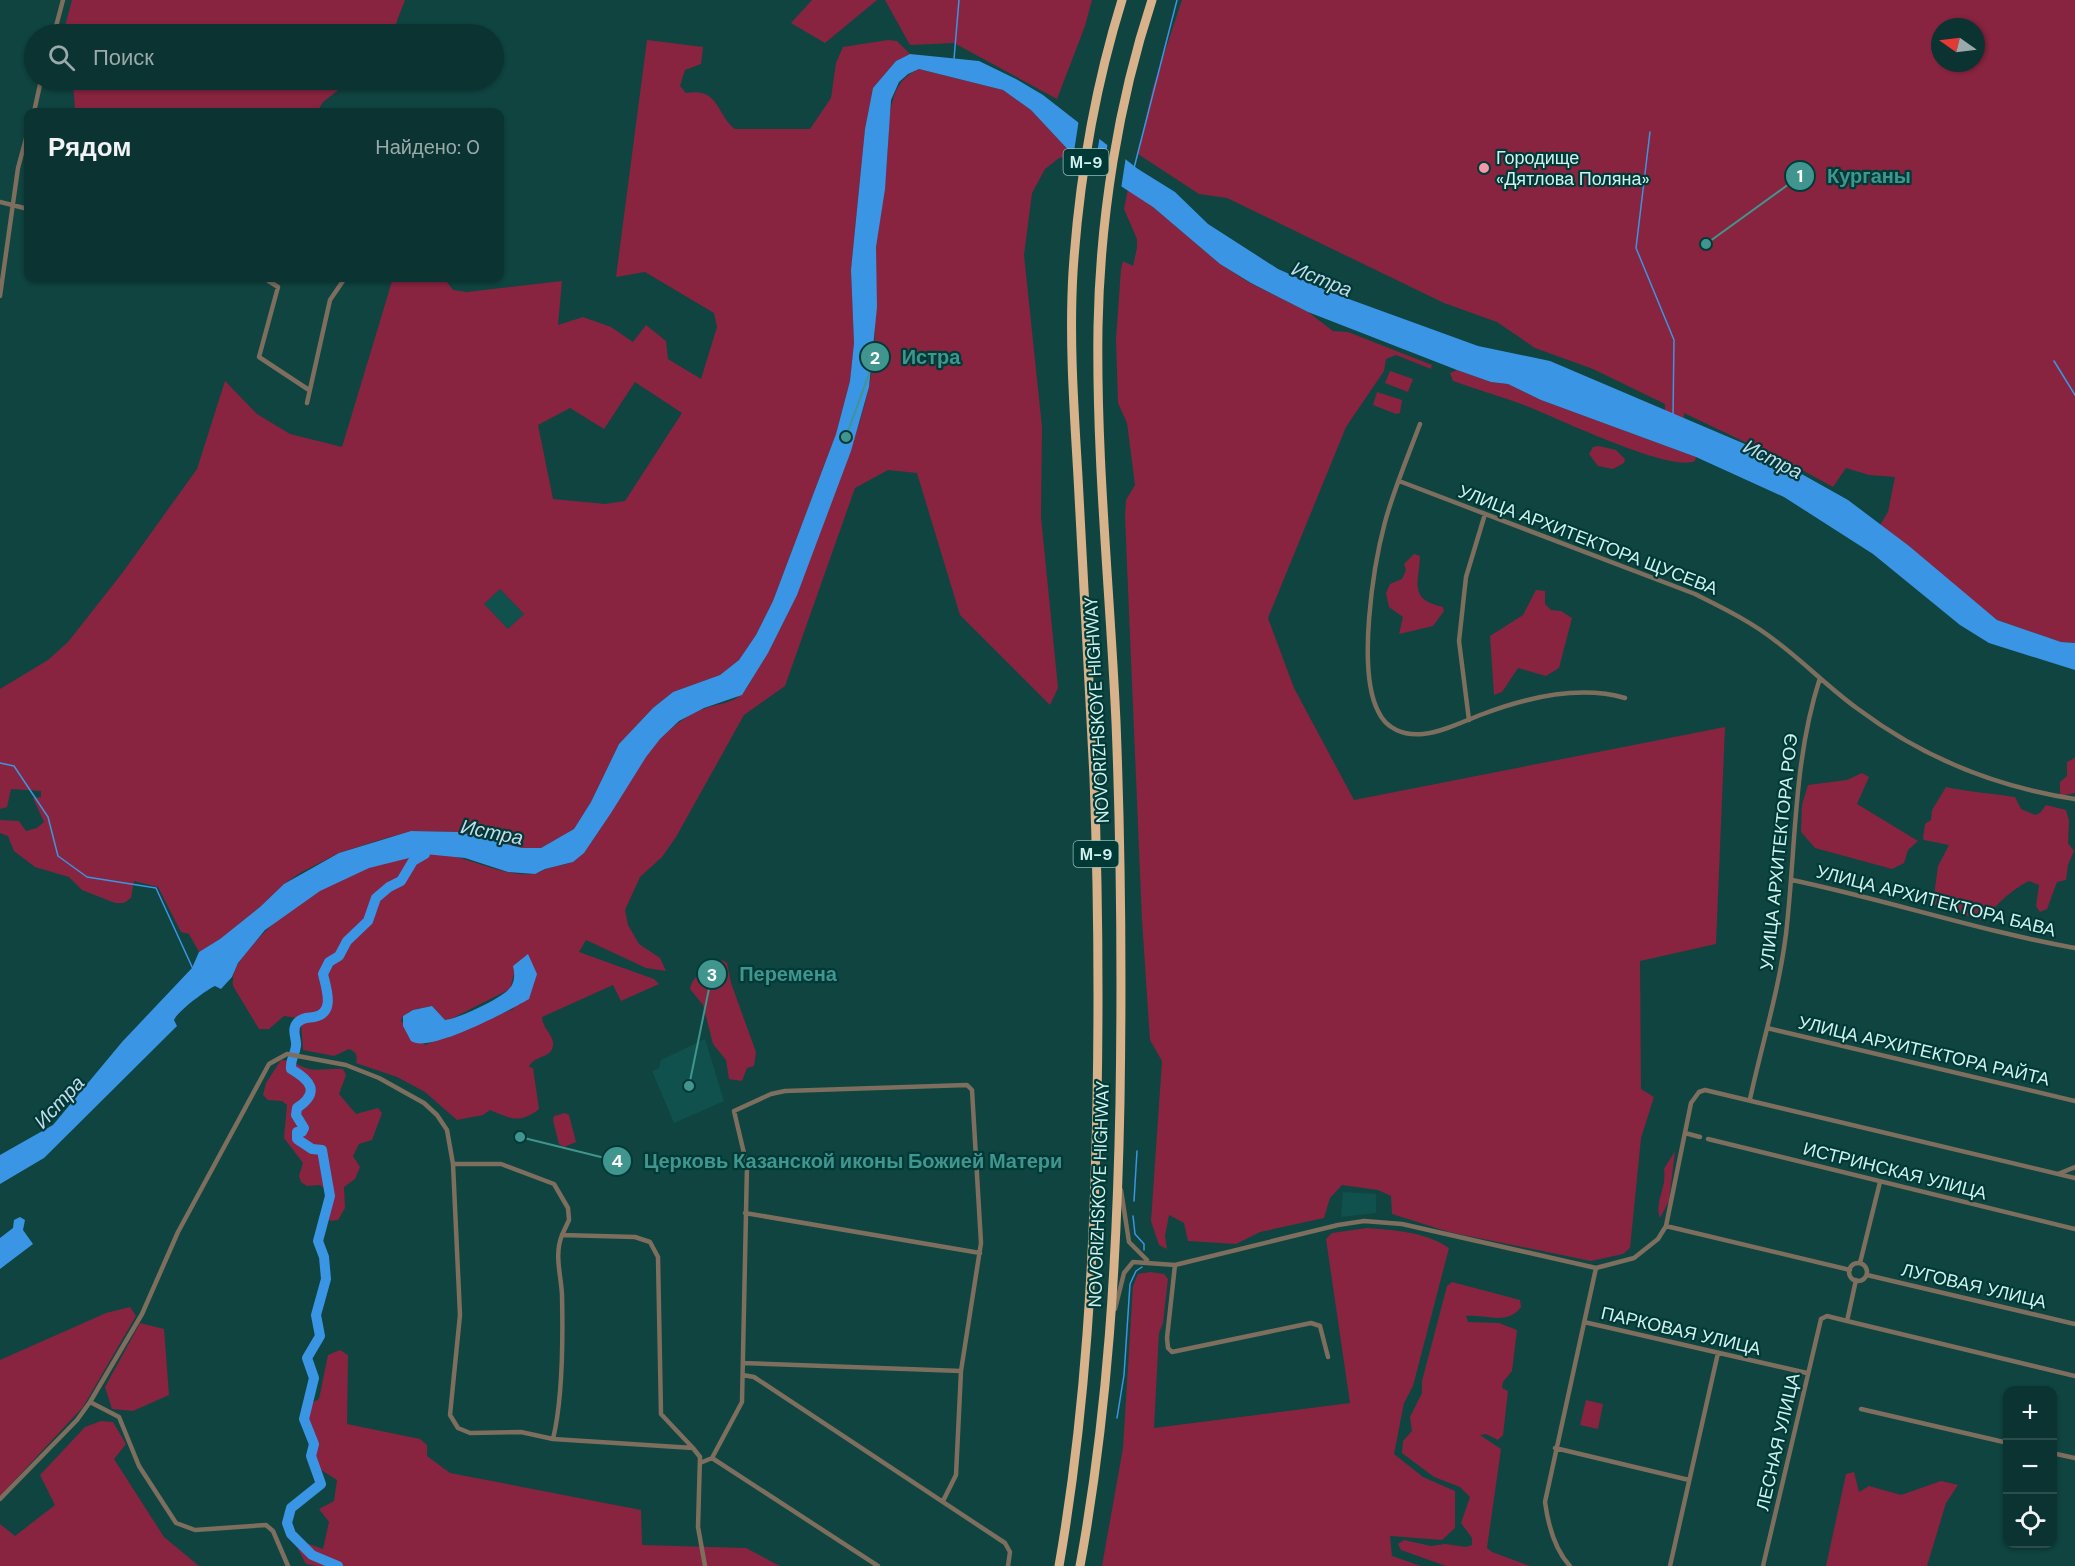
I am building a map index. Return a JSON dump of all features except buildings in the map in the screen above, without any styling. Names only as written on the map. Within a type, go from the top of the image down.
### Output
[{"type":"highway","name":"NOVORIZHSKOYE HIGHWAY","points":[[1059,1566],[1073,1480],[1086,1363],[1096,1170],[1098,1028],[1094,778],[1072,371],[1073,274],[1098,96],[1122,0]]},
{"type":"highway","name":"NOVORIZHSKOYE HIGHWAY","points":[[1080,1566],[1094,1486],[1108,1347],[1119,1162],[1122,1001],[1119,795],[1099,444],[1098,328],[1104,236],[1125,103],[1138,42],[1152,0]]},
{"type":"street","points":[[57,24],[63,0]]},
{"type":"street","points":[[35,108],[40,90]]},
{"type":"street","points":[[0,296],[18,168],[24,146]]},
{"type":"street","points":[[0,202],[24,208]]},
{"type":"street","points":[[275,282],[278,287],[259,357],[309,390]]},
{"type":"street","points":[[307,403],[330,300],[342,282]]},
{"type":"street","points":[[1420,424],[1382,533],[1373,581],[1369,655],[1374,702],[1384,722],[1402,732],[1426,734],[1566,692],[1606,692],[1625,698]]},
{"type":"street","name":"УЛИЦА АРХИТЕКТОРА ЩУСЕВА","points":[[1399,481],[1695,594],[1748,622],[1777,642],[1886,728],[1940,760],[2012,785],[2075,799]]},
{"type":"street","points":[[1469,720],[1461,671],[1459,641],[1461,615],[1466,577],[1485,514]]},
{"type":"street","name":"УЛИЦА АРХИТЕКТОРА РОЭ","points":[[1750,1099],[1779,977],[1792,880],[1800,760],[1820,678]]},
{"type":"street","name":"УЛИЦА АРХИТЕКТОРА БАВА","points":[[1792,880],[1884,900],[2034,940],[2075,948]]},
{"type":"street","name":"УЛИЦА АРХИТЕКТОРА РАЙТА","points":[[1767,1028],[2075,1101]]},
{"type":"street","points":[[0,1499],[77,1420],[90,1402],[141,1314],[178,1232],[269,1064],[286,1054],[346,1065],[379,1078],[423,1102],[447,1131],[453,1164],[460,1315],[450,1414],[453,1422],[463,1432],[521,1432],[554,1439],[693,1448]]},
{"type":"street","points":[[700,1463],[712,1458],[740,1410],[743,1375],[747,1166],[734,1111],[771,1094],[785,1091],[968,1085],[972,1090],[980,1253],[961,1371],[956,1475],[943,1501]]},
{"type":"street","points":[[1108,1347],[1124,1273],[1133,1262],[1149,1261],[1175,1265],[1338,1225],[1383,1221],[1596,1268],[1635,1258],[1658,1239],[1666,1226],[1691,1103],[1699,1092],[1712,1090],[2075,1178]]},
{"type":"street","points":[[1685,1133],[1700,1137]]},
{"type":"street","name":"ИСТРИНСКАЯ УЛИЦА","points":[[1708,1139],[2075,1229]]},
{"type":"street","points":[[1119,1162],[1125,1232],[1132,1248],[1149,1261]]},
{"type":"street","points":[[453,1164],[501,1164],[554,1184],[568,1208],[569,1220],[558,1249],[562,1295],[558,1414],[554,1439]]},
{"type":"street","points":[[2058,1174],[2075,1167]]},
{"type":"street","points":[[1860,1263],[1880,1182]]},
{"type":"street","points":[[745,1213],[980,1253]]},
{"type":"street","points":[[1666,1226],[1850,1270]]},
{"type":"street","points":[[562,1235],[635,1237],[650,1242],[658,1257],[661,1414],[679,1430],[700,1457],[698,1527],[705,1566]]},
{"type":"street","points":[[1850,1270],[1852,1266],[1860,1263]]},
{"type":"street","points":[[1856,1280],[1867,1275],[1867,1270],[1860,1263]]},
{"type":"street","points":[[1175,1265],[1167,1338],[1168,1347],[1172,1352],[1311,1323],[1320,1326],[1328,1358]]},
{"type":"street","points":[[1570,1566],[1557,1546],[1547,1519],[1545,1502],[1596,1268]]},
{"type":"street","points":[[1850,1270],[1850,1274],[1856,1280]]},
{"type":"street","name":"ЛУГОВАЯ УЛИЦА","points":[[1867,1275],[2075,1324]]},
{"type":"street","points":[[1856,1280],[1846,1321],[2075,1376]]},
{"type":"street","name":"ЛЕСНАЯ УЛИЦА","points":[[1763,1566],[1821,1319],[1827,1316],[1846,1321]]},
{"type":"street","name":"ПАРКОВАЯ УЛИЦА","points":[[1584,1322],[1807,1373]]},
{"type":"street","points":[[1670,1566],[1718,1353]]},
{"type":"street","points":[[743,1363],[961,1371]]},
{"type":"street","points":[[743,1375],[754,1377],[1005,1543],[1010,1552],[1008,1566]]},
{"type":"street","points":[[90,1402],[118,1417],[139,1466],[176,1523],[195,1530],[266,1525],[273,1531],[288,1566]]},
{"type":"street","points":[[1861,1409],[2003,1442]]},
{"type":"street","points":[[1555,1448],[1689,1480]]},
{"type":"street","points":[[2057,1454],[2075,1458]]},
{"type":"street","points":[[712,1458],[878,1566]]},
{"type":"shaded area","points":[[72,0],[405,0],[396,24],[66,24]]},
{"type":"shaded area","points":[[812,0],[877,0],[825,43],[791,23]]},
{"type":"shaded area","points":[[885,0],[1092,0],[1085,26],[1057,99],[954,43],[910,45]]},
{"type":"shaded area","points":[[1182,0],[2075,0],[2075,643],[2061,642],[1997,620],[1880,525],[1888,512],[1895,477],[1869,475],[1846,468],[1833,487],[1791,464],[1684,413],[1684,418],[1665,412],[1665,404],[1593,369],[1535,348],[1497,322],[1444,303],[1227,198],[1199,194],[1138,154],[1153,87]]},
{"type":"shaded area","points":[[647,40],[703,47],[701,64],[685,70],[680,86],[686,93],[697,92],[711,98],[735,129],[810,129],[831,98],[836,63],[843,47],[888,40],[897,41],[910,54],[896,61],[873,88],[865,129],[851,270],[854,343],[850,381],[836,434],[773,601],[756,635],[739,660],[720,675],[673,692],[653,708],[619,744],[591,802],[574,829],[541,848],[522,848],[460,832],[411,831],[339,853],[284,884],[260,907],[220,939],[199,952],[189,934],[181,932],[158,887],[134,881],[131,898],[124,903],[115,903],[82,890],[69,877],[35,867],[14,851],[8,836],[0,833],[0,820],[19,821],[26,831],[37,828],[44,822],[33,798],[41,797],[41,791],[11,789],[7,807],[0,809],[0,689],[48,660],[68,642],[123,572],[197,469],[225,381],[257,414],[290,434],[342,447],[392,282],[447,282],[453,290],[467,292],[562,281],[558,325],[583,317],[611,327],[633,342],[646,325],[666,341],[668,359],[701,379],[717,327],[714,313],[645,272],[616,277]],"holes":[[[635,382],[682,413],[625,501],[605,504],[553,499],[538,425],[570,408],[604,429]],[[500,589],[524,614],[508,629],[484,604]]]},
{"type":"shaded area","points":[[919,69],[1003,90],[1031,110],[1073,155],[1059,158],[1045,169],[1032,193],[1024,255],[1042,427],[1041,517],[1058,688],[1050,705],[960,615],[917,473],[888,470],[855,488],[785,686],[744,715],[676,837],[662,857],[640,877],[625,910],[628,925],[639,944],[660,958],[666,971],[646,968],[586,940],[579,952],[654,979],[659,984],[621,1001],[613,985],[542,1017],[553,1045],[549,1053],[534,1060],[529,1067],[533,1068],[539,1109],[521,1118],[510,1118],[490,1110],[483,1115],[457,1120],[425,1092],[397,1077],[356,1063],[356,1054],[349,1049],[334,1056],[303,1050],[301,1024],[297,1018],[284,1016],[269,1029],[259,1029],[233,986],[235,969],[268,929],[307,898],[329,885],[375,865],[423,854],[451,856],[518,874],[534,874],[573,862],[589,845],[635,771],[662,737],[688,716],[734,699],[746,689],[773,643],[794,598],[863,412],[873,355],[876,246],[886,172],[889,121],[894,96],[899,85],[907,76]],"holes":[[[514,973],[513,1009],[425,1045],[401,1021],[403,1016],[413,1010],[432,1006],[445,1020],[451,1019],[510,989]]]},
{"type":"shaded area","points":[[74,90],[338,90],[323,102],[319,108],[75,108]]},
{"type":"shaded area","points":[[1128,189],[1153,207],[1220,264],[1250,283],[1308,312],[1333,331],[1348,332],[1432,365],[1431,369],[1396,355],[1386,359],[1384,371],[1346,427],[1268,618],[1294,688],[1354,800],[1725,727],[1716,944],[1640,961],[1641,1089],[1654,1097],[1641,1138],[1630,1248],[1623,1254],[1591,1261],[1449,1232],[1392,1214],[1391,1196],[1378,1190],[1342,1185],[1330,1198],[1324,1218],[1260,1232],[1236,1244],[1188,1241],[1184,1223],[1169,1215],[1165,1236],[1167,1249],[1159,1245],[1151,1221],[1162,1061],[1150,1040],[1142,920],[1125,517],[1126,500],[1135,485],[1127,423],[1118,403],[1116,339],[1121,269],[1123,261],[1133,266],[1137,248],[1137,239],[1124,209]]},
{"type":"shaded area","points":[[1457,370],[1491,382],[1508,384],[1541,400],[1696,457],[1695,461],[1682,463],[1663,459],[1614,443],[1520,403],[1453,381],[1450,373]]},
{"type":"shaded area","points":[[1390,371],[1413,379],[1408,392],[1385,383]]},
{"type":"shaded area","points":[[1377,392],[1402,400],[1400,413],[1396,414],[1373,405]]},
{"type":"shaded area","points":[[1593,447],[1616,450],[1625,459],[1624,463],[1613,469],[1598,466],[1589,454]]},
{"type":"shaded area","points":[[1414,554],[1420,556],[1418,589],[1420,595],[1424,600],[1443,607],[1444,611],[1433,626],[1399,634],[1403,617],[1389,607],[1386,593],[1390,584],[1402,579],[1406,570],[1404,564]]},
{"type":"shaded area","points":[[500,589],[524,614],[508,629],[484,604]]},
{"type":"shaded area","points":[[1536,590],[1545,591],[1545,604],[1551,610],[1561,611],[1572,618],[1559,668],[1546,676],[1518,668],[1502,692],[1494,695],[1490,636],[1523,615]]},
{"type":"shaded area","points":[[2075,758],[2075,793],[2060,796],[2060,782],[2067,776],[2067,762]]},
{"type":"shaded area","points":[[1862,773],[1869,777],[1857,804],[1918,841],[1908,850],[1904,863],[1892,869],[1815,848],[1801,832],[1802,805],[1808,785],[1847,780]]},
{"type":"shaded area","points":[[1946,787],[2015,797],[2021,809],[2035,815],[2040,813],[2046,805],[2066,810],[2069,821],[2068,843],[2074,851],[2068,865],[2066,880],[2057,882],[2047,909],[2040,912],[2036,906],[2039,885],[2029,881],[2004,898],[1984,921],[1938,907],[1933,903],[1938,866],[1949,845],[1923,838],[1925,824],[1931,820],[1932,810]]},
{"type":"shaded area","points":[[722,960],[727,963],[731,983],[756,1052],[754,1066],[747,1068],[742,1081],[729,1079],[726,1060],[713,1044],[703,1005],[690,989],[695,978]]},
{"type":"shaded area","points":[[705,1039],[724,1101],[674,1123],[652,1071],[659,1068],[661,1060]]},
{"type":"shaded area","points":[[281,1060],[312,1070],[343,1069],[346,1075],[339,1094],[356,1114],[378,1108],[382,1113],[372,1140],[359,1144],[353,1156],[360,1167],[355,1179],[344,1187],[345,1208],[338,1220],[331,1221],[326,1217],[325,1189],[320,1185],[307,1186],[301,1182],[299,1176],[303,1163],[284,1138],[287,1105],[282,1101],[268,1100],[263,1095],[266,1083]]},
{"type":"shaded area","points":[[565,1113],[569,1115],[576,1142],[564,1147],[559,1144],[553,1120],[554,1116]]},
{"type":"shaded area","points":[[1675,1151],[1669,1201],[1660,1218],[1659,1206],[1664,1169]]},
{"type":"shaded area","points":[[1343,1192],[1376,1194],[1376,1213],[1341,1217]]},
{"type":"shaded area","points":[[1367,1228],[1420,1235],[1449,1248],[1413,1386],[1404,1403],[1394,1454],[1423,1477],[1455,1491],[1455,1528],[1442,1540],[1390,1536],[1392,1556],[1421,1566],[1102,1566],[1123,1448],[1133,1286],[1138,1274],[1150,1272],[1164,1274],[1168,1279],[1163,1323],[1159,1333],[1154,1428],[1350,1403],[1326,1239],[1332,1233]]},
{"type":"shaded area","points":[[1452,1282],[1520,1300],[1521,1307],[1515,1313],[1503,1318],[1466,1316],[1468,1322],[1499,1323],[1517,1330],[1512,1371],[1503,1382],[1502,1388],[1508,1391],[1503,1435],[1498,1440],[1486,1434],[1480,1435],[1501,1449],[1487,1548],[1530,1566],[1446,1566],[1401,1550],[1398,1544],[1404,1540],[1431,1546],[1445,1544],[1466,1547],[1472,1545],[1472,1538],[1461,1523],[1470,1497],[1460,1487],[1434,1477],[1402,1453],[1403,1441],[1412,1431],[1410,1417],[1422,1393],[1422,1381],[1447,1286]]},
{"type":"shaded area","points":[[130,1307],[136,1316],[83,1407],[0,1496],[0,1360],[106,1313]]},
{"type":"shaded area","points":[[140,1323],[164,1329],[169,1395],[133,1411],[112,1409],[105,1387]]},
{"type":"shaded area","points":[[340,1350],[348,1355],[347,1424],[420,1439],[427,1445],[427,1456],[450,1473],[641,1510],[642,1545],[746,1548],[780,1566],[317,1566],[306,1564],[292,1538],[323,1549],[329,1522],[319,1509],[334,1501],[337,1480],[315,1466],[302,1408],[319,1399],[328,1355]]},
{"type":"shaded area","points":[[1586,1400],[1603,1404],[1598,1429],[1580,1425]]},
{"type":"shaded area","points":[[101,1421],[113,1422],[126,1444],[114,1459],[164,1537],[199,1566],[0,1566],[0,1524],[15,1536],[55,1505],[40,1475],[85,1427]]},
{"type":"shaded area","points":[[1854,1472],[1859,1492],[1869,1486],[1901,1495],[1941,1481],[1958,1485],[1946,1503],[1927,1566],[1826,1566],[1846,1474]]},
{"type":"water","points":[[910,54],[979,61],[1016,79],[1043,95],[1138,169],[1175,192],[1208,224],[1278,269],[1335,294],[1478,346],[1550,361],[1759,450],[1848,500],[1909,546],[1997,620],[2061,642],[2075,643],[2075,670],[1989,643],[1960,625],[1873,554],[1784,497],[1696,457],[1541,400],[1508,384],[1491,382],[1457,370],[1308,312],[1251,283],[1220,264],[1153,207],[1073,155],[1031,110],[1003,90],[919,69],[908,74],[899,82],[891,100],[885,189],[876,247],[877,307],[869,387],[851,451],[797,595],[768,653],[742,695],[704,708],[679,721],[660,739],[584,853],[573,862],[535,874],[508,872],[465,858],[425,854],[369,868],[320,891],[265,930],[238,963],[232,977],[221,989],[215,986],[211,988],[181,1011],[174,1020],[177,1026],[44,1158],[0,1184],[0,1155],[53,1125],[122,1042],[192,968],[199,952],[220,939],[260,907],[284,884],[339,853],[411,831],[460,832],[522,848],[541,848],[574,829],[591,802],[619,744],[653,708],[673,692],[720,675],[739,660],[756,635],[773,601],[836,434],[850,381],[854,343],[851,270],[865,129],[873,88],[896,61]]},
{"type":"water","points":[[528,954],[537,974],[529,999],[488,1021],[451,1036],[420,1043],[411,1041],[403,1026],[403,1016],[413,1010],[432,1006],[445,1020],[479,1008],[509,989],[514,978],[513,966]]},
{"type":"water","points":[[20,1217],[25,1220],[23,1230],[33,1244],[0,1269],[0,1238],[13,1228],[14,1220]]},
{"type":"pier","points":[[1079,119],[1100,135],[1094,172],[1073,158]]},
{"type":"pier","points":[[1108,142],[1126,156],[1121,189],[1102,177]]},
{"type":"waterway","points":[[954,59],[959,0]]},
{"type":"waterway","points":[[1134,168],[1177,0]]},
{"type":"waterway","points":[[1650,132],[1636,248],[1674,340],[1673,416]]},
{"type":"waterway","points":[[2054,361],[2075,395]]},
{"type":"waterway","points":[[0,763],[14,766],[48,817],[58,856],[87,877],[156,888],[193,969]]},
{"type":"waterway","points":[[338,1566],[312,1555],[291,1534],[287,1523],[291,1508],[321,1484],[311,1456],[314,1444],[304,1419],[314,1378],[307,1358],[320,1336],[316,1315],[326,1279],[324,1257],[318,1241],[330,1196],[322,1150],[312,1149],[297,1139],[297,1132],[302,1132],[304,1128],[296,1115],[297,1108],[311,1092],[308,1082],[291,1069],[296,1046],[294,1029],[301,1020],[321,1015],[325,1011],[328,999],[323,974],[329,962],[339,956],[347,941],[368,921],[376,898],[401,881],[413,861],[425,854],[426,843]]},
{"type":"waterway","points":[[1134,1201],[1137,1151]]},
{"type":"waterway","points":[[1133,1216],[1135,1234],[1144,1244],[1144,1250]]},
{"type":"waterway","points":[[1117,1418],[1124,1375],[1130,1284],[1136,1271],[1142,1267]]},
{"type":"place","name":"Городище «Дятлова Поляна»","points":[[1484,168]]},
{"type":"place","name":"Курганы","points":[[1706,244]]},
{"type":"place","name":"Истра","points":[[846,437]]},
{"type":"place","name":"Перемена","points":[[689,1086]]},
{"type":"place","name":"Церковь Казанской иконы Божией Матери","points":[[520,1137]]}]
